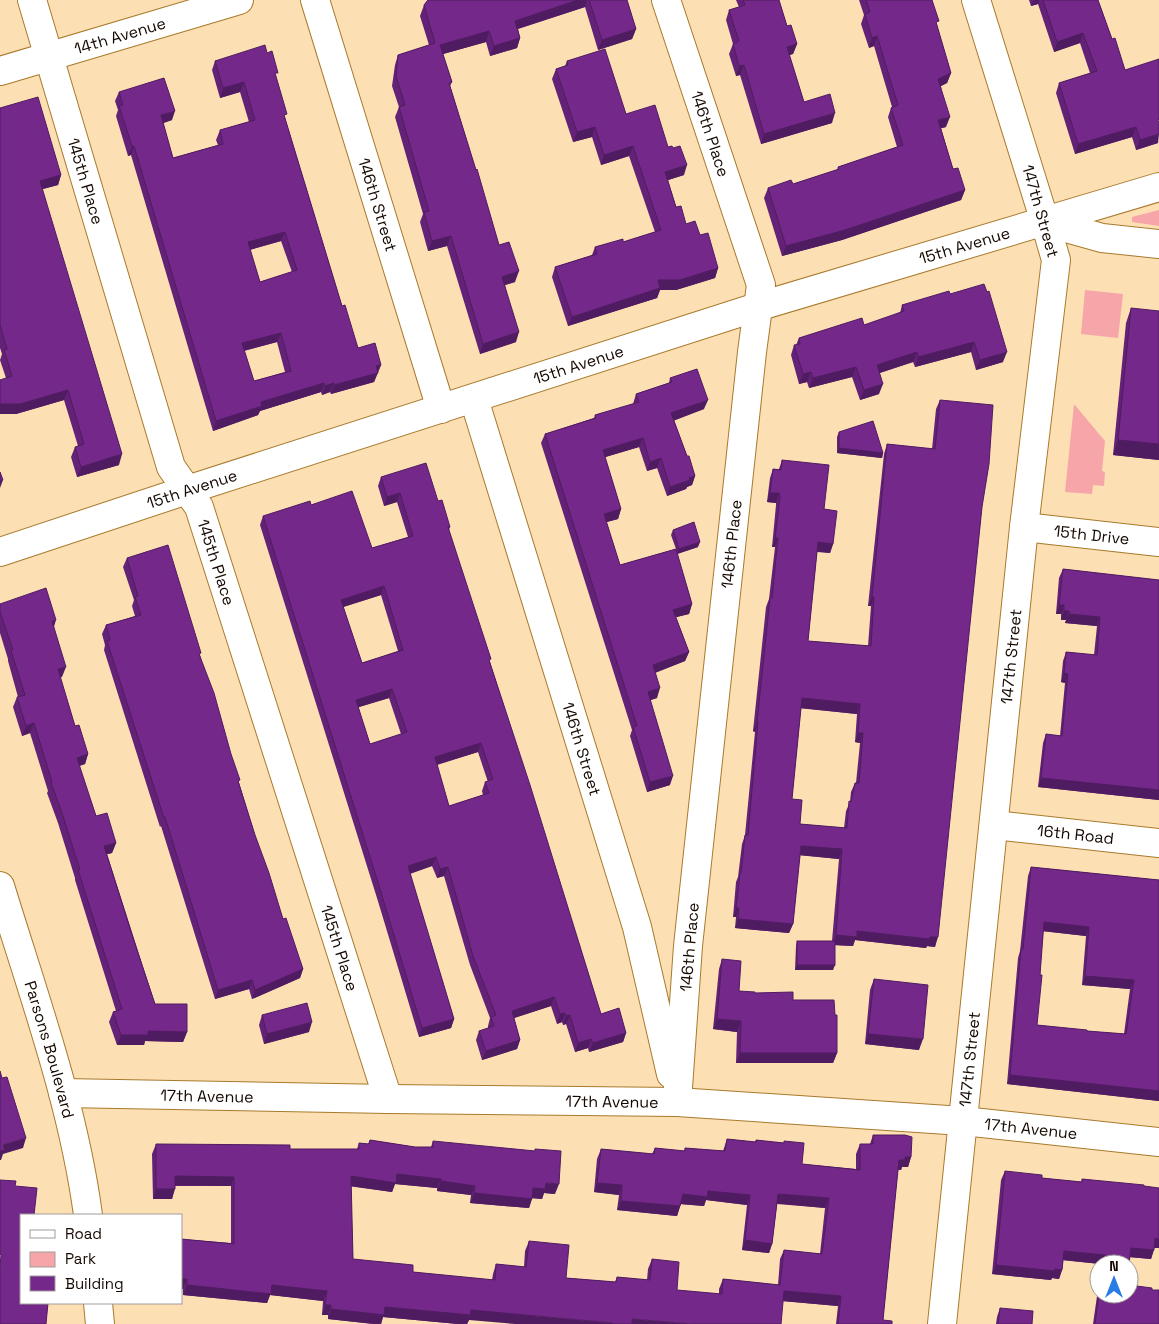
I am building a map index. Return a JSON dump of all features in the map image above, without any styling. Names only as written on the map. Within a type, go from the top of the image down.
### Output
[{"type":"street","name":"145th Place","points":[[32,0],[171,467],[199,507],[388,1100]]},
{"type":"street","name":"14th Avenue","points":[[0,70],[239,0]]},
{"type":"street","name":"146th Street","points":[[315,0],[441,409]]},
{"type":"street","name":"146th Place","points":[[666,0],[761,284],[688,946],[678,1102]]},
{"type":"street","name":"147th Street","points":[[942,1324],[1024,528],[1056,260],[976,0]]},
{"type":"street","name":"15th Avenue","points":[[0,552],[757,307],[1159,187]]},
{"type":"street","points":[[1045,222],[1102,238],[1159,244]]},
{"type":"street","name":"146th Street","points":[[474,399],[637,927],[678,1102]]},
{"type":"street","name":"15th Drive","points":[[1024,528],[1159,542]]},
{"type":"street","name":"16th Road","points":[[994,826],[1159,843]]},
{"type":"street","name":"Parsons Boulevard","points":[[0,886],[63,1093],[84,1182],[88,1214]]},
{"type":"street","name":"17th Avenue","points":[[63,1093],[388,1100],[678,1102],[963,1121],[1159,1142]]},
{"type":"street","points":[[98,1304],[100,1324]]},
{"type":"green space","points":[[1159,210],[1159,226],[1132,222],[1132,217]]},
{"type":"green space","points":[[1085,290],[1123,294],[1118,338],[1081,334]]},
{"type":"green space","points":[[1074,404],[1105,441],[1102,471],[1105,472],[1104,486],[1093,485],[1092,494],[1065,492]]},
{"type":"building","points":[[428,0],[578,0],[515,21],[520,38],[494,46],[489,31],[440,45],[452,82],[449,83],[499,245],[509,242],[519,271],[502,277],[519,332],[483,344],[451,236],[432,241],[424,212],[429,211],[399,107],[405,105],[396,76],[398,55],[435,43],[424,5]]},
{"type":"building","points":[[589,0],[627,0],[636,29],[602,40]]},
{"type":"building","points":[[743,0],[779,0],[787,26],[791,25],[797,44],[787,47],[804,102],[830,94],[835,113],[764,134],[744,65],[739,66],[733,44],[739,41],[729,10],[745,5]]},
{"type":"building","points":[[866,0],[932,0],[939,21],[936,22],[951,73],[938,79],[950,117],[938,120],[953,169],[958,168],[965,190],[845,230],[786,246],[768,188],[791,180],[793,184],[903,145],[891,108],[898,105],[877,36],[872,38],[865,14],[870,12]]},
{"type":"building","points":[[1043,0],[1098,0],[1112,39],[1115,38],[1125,70],[1159,59],[1159,134],[1140,140],[1136,127],[1078,144],[1059,83],[1097,71],[1083,33],[1057,42]]},
{"type":"building","points":[[265,45],[267,53],[272,51],[278,73],[275,73],[287,114],[284,115],[342,306],[345,305],[358,348],[375,343],[381,365],[376,366],[378,373],[334,385],[334,383],[325,386],[324,383],[261,402],[262,406],[216,421],[134,146],[132,146],[119,106],[123,105],[119,92],[164,78],[175,111],[161,115],[173,158],[223,144],[220,130],[255,120],[244,82],[223,88],[215,61]],"holes":[[[285,232],[297,270],[260,282],[248,242]],[[281,333],[291,371],[254,381],[242,343]]]},
{"type":"building","points":[[605,49],[626,114],[655,105],[668,147],[680,146],[687,165],[665,172],[676,207],[681,206],[686,224],[695,221],[700,235],[708,233],[718,268],[680,280],[658,280],[660,288],[572,317],[555,267],[597,254],[595,247],[623,239],[623,242],[661,230],[633,146],[604,155],[595,127],[577,132],[556,69],[568,65],[567,61]]},
{"type":"building","points":[[38,97],[61,175],[40,181],[122,454],[81,467],[75,447],[84,444],[68,390],[20,404],[0,404],[0,380],[12,376],[4,350],[7,349],[0,325],[0,108]]},
{"type":"building","points":[[984,284],[987,292],[989,291],[1007,352],[980,360],[974,342],[918,357],[917,352],[877,365],[883,384],[864,390],[856,367],[813,378],[811,372],[803,374],[794,345],[800,344],[799,338],[862,318],[864,325],[904,311],[902,305],[949,291],[950,294]]},
{"type":"building","points":[[1131,308],[1159,311],[1159,444],[1118,440]]},
{"type":"building","points":[[697,369],[708,400],[671,413],[687,456],[689,456],[695,476],[689,478],[690,480],[670,487],[661,458],[650,462],[643,438],[603,450],[621,509],[604,514],[620,565],[676,549],[692,604],[673,610],[689,652],[653,665],[660,688],[648,692],[673,776],[650,782],[633,727],[637,726],[545,434],[596,418],[595,415],[639,402],[636,394],[672,382],[670,378]]},
{"type":"building","points":[[940,400],[993,405],[989,464],[982,507],[938,937],[930,937],[929,939],[857,931],[857,937],[836,935],[842,849],[801,846],[793,924],[738,919],[739,908],[736,908],[745,835],[748,835],[757,722],[778,538],[775,538],[780,496],[779,493],[770,493],[773,469],[781,470],[782,460],[829,465],[824,509],[837,511],[833,544],[818,542],[808,641],[871,646],[874,597],[872,597],[887,444],[935,449]],"holes":[[[802,698],[860,704],[858,733],[863,733],[859,783],[855,783],[851,802],[849,801],[847,828],[800,824],[802,800],[792,799]]]},
{"type":"building","points":[[873,421],[883,453],[839,448],[839,432]]},
{"type":"building","points":[[426,463],[438,501],[442,500],[450,527],[448,527],[491,659],[489,660],[601,1014],[619,1008],[626,1033],[593,1043],[591,1039],[578,1043],[570,1015],[560,1014],[554,997],[512,1011],[520,1040],[486,1051],[479,1031],[494,1026],[491,1017],[496,1015],[473,956],[448,867],[440,869],[436,857],[408,866],[454,1019],[422,1028],[263,516],[310,501],[311,505],[352,491],[372,548],[413,536],[400,493],[387,497],[381,477]],"holes":[[[384,586],[403,650],[362,663],[341,600]],[[392,689],[407,732],[370,744],[356,700]],[[481,743],[493,779],[485,782],[489,793],[449,806],[435,757]]]},
{"type":"building","points":[[694,522],[700,542],[679,549],[673,530]]},
{"type":"building","points":[[168,545],[201,653],[199,654],[214,693],[255,835],[283,919],[286,918],[303,969],[255,990],[252,980],[218,990],[165,817],[107,641],[110,640],[106,625],[141,615],[135,597],[138,596],[127,558]]},
{"type":"building","points":[[1063,569],[1159,580],[1159,790],[1041,778],[1046,734],[1062,736],[1068,674],[1064,673],[1066,652],[1097,655],[1100,617],[1069,614],[1069,611],[1064,611],[1064,605],[1059,605]]},
{"type":"building","points":[[46,588],[56,620],[52,621],[66,667],[58,669],[75,726],[79,725],[88,754],[77,758],[96,816],[107,813],[116,843],[104,846],[133,938],[155,1004],[187,1004],[187,1032],[148,1031],[148,1035],[121,1035],[113,1012],[122,1009],[34,723],[26,726],[17,697],[25,695],[0,612],[0,604]]},
{"type":"building","points":[[1031,867],[1159,880],[1159,1091],[1010,1075],[1021,949],[1023,949]],"holes":[[[1044,922],[1089,927],[1085,976],[1134,980],[1126,1034],[1037,1025],[1042,975],[1040,975]]]},
{"type":"building","points":[[797,941],[835,941],[835,965],[797,965]]},
{"type":"building","points":[[722,959],[741,961],[739,991],[755,993],[793,992],[793,1000],[834,1000],[835,1015],[837,1015],[837,1053],[740,1053],[741,1021],[717,1019]]},
{"type":"building","points":[[874,979],[928,985],[923,1039],[868,1034]]},
{"type":"building","points":[[307,1003],[312,1022],[267,1034],[262,1015]]},
{"type":"building","points":[[0,1071],[2,1078],[7,1077],[26,1138],[3,1145],[5,1150],[0,1151]]},
{"type":"building","points":[[873,1135],[905,1135],[912,1137],[911,1157],[899,1160],[883,1320],[892,1321],[892,1324],[838,1324],[841,1296],[784,1291],[781,1324],[691,1324],[632,1319],[632,1324],[612,1324],[471,1310],[470,1315],[385,1307],[384,1315],[331,1309],[331,1305],[325,1305],[327,1291],[272,1285],[271,1294],[187,1285],[187,1279],[182,1279],[182,1239],[234,1244],[234,1177],[175,1176],[175,1189],[156,1189],[156,1144],[290,1145],[290,1149],[359,1149],[359,1143],[369,1144],[370,1140],[415,1147],[433,1147],[433,1141],[535,1151],[535,1149],[561,1151],[559,1184],[546,1183],[545,1189],[533,1188],[532,1199],[474,1193],[475,1186],[441,1181],[441,1179],[397,1174],[396,1183],[351,1176],[353,1259],[413,1265],[413,1272],[495,1280],[496,1264],[526,1267],[529,1241],[569,1245],[566,1278],[616,1282],[617,1277],[650,1280],[652,1259],[679,1262],[677,1290],[722,1294],[723,1279],[780,1285],[784,1250],[822,1254],[829,1198],[778,1194],[772,1244],[745,1240],[750,1195],[708,1191],[707,1197],[683,1194],[680,1206],[621,1201],[622,1185],[597,1183],[601,1149],[654,1154],[655,1148],[685,1151],[685,1148],[725,1151],[727,1139],[784,1143],[784,1141],[804,1143],[802,1164],[860,1170],[860,1144],[873,1144]]},
{"type":"building","points":[[1005,1171],[1042,1175],[1042,1178],[1082,1182],[1082,1179],[1159,1188],[1159,1239],[1155,1238],[1154,1250],[1131,1248],[1130,1254],[1095,1254],[1064,1251],[1062,1270],[1055,1269],[1054,1271],[996,1265]]},
{"type":"building","points":[[0,1180],[16,1181],[15,1186],[37,1188],[34,1214],[20,1214],[20,1304],[48,1304],[46,1324],[0,1324]]},
{"type":"building","points":[[1139,1286],[1159,1290],[1159,1324],[1095,1324],[1098,1304],[1139,1304]]},
{"type":"building","points":[[1000,1308],[1033,1311],[1032,1324],[998,1324]]}]
